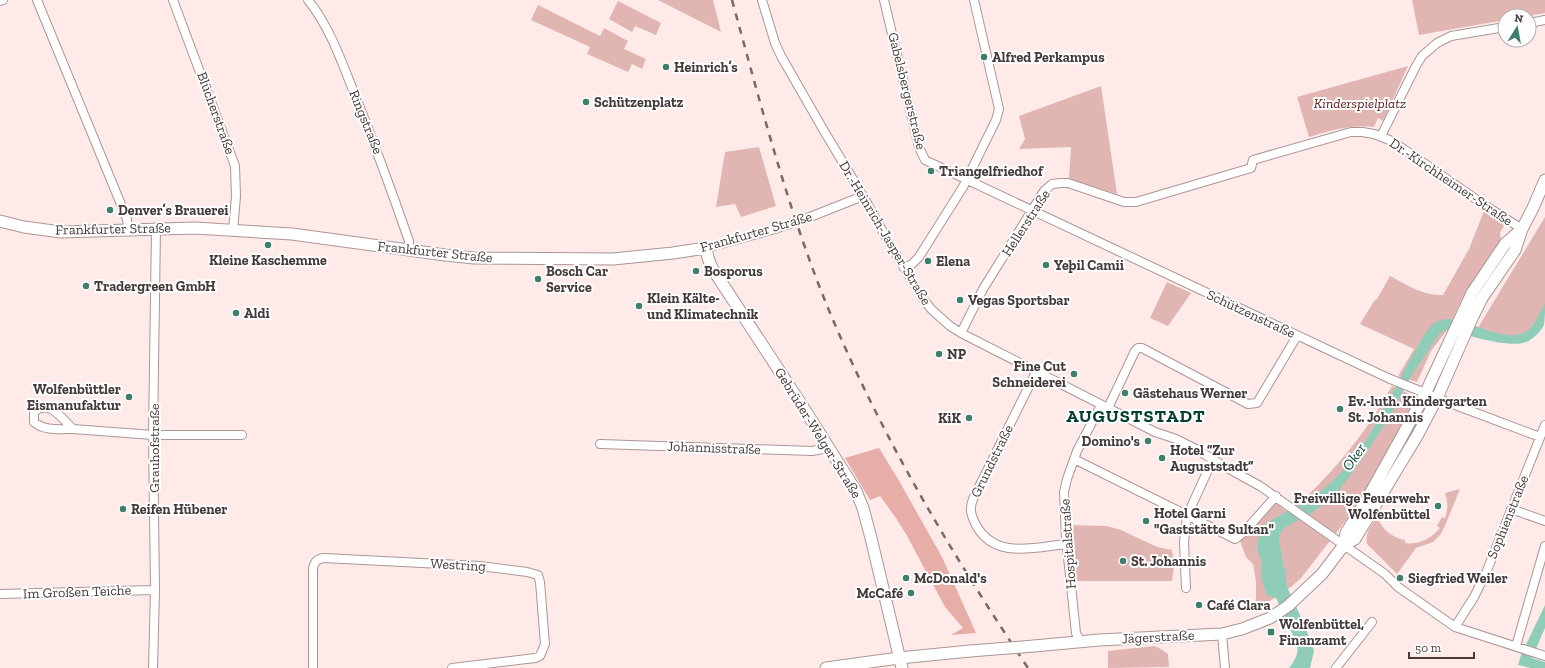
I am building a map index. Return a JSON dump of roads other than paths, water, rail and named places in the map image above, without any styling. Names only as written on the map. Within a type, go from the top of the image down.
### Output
[{"type":"main road","points":[[1344,545],[1355,539],[1438,398],[1473,316],[1482,298],[1515,250],[1522,229],[1545,180]]},
{"type":"main road","name":"Frankfurter Straße","points":[[0,221],[24,227],[61,232],[195,228],[292,234],[474,258],[613,259],[673,254],[706,248]]},
{"type":"main road","points":[[1344,545],[1346,533],[1385,467],[1425,394],[1461,314],[1480,280],[1505,244],[1522,229]]},
{"type":"main road","name":"Gebrüder-Welger-Straße","points":[[706,248],[712,268],[856,491],[863,508],[901,663]]},
{"type":"main road","name":"Jägerstraße","points":[[901,663],[970,651],[1080,641],[1222,634],[1256,625],[1278,614],[1295,600],[1322,574],[1344,545]]},
{"type":"main road","points":[[826,668],[901,663]]},
{"type":"street","points":[[37,0],[127,219],[128,230]]},
{"type":"street","name":"Blücherstraße","points":[[173,0],[235,166],[236,196],[233,231]]},
{"type":"street","name":"Ringstraße","points":[[308,0],[317,12],[340,58],[387,177],[409,241],[408,250]]},
{"type":"street","name":"Dr.-Heinrich-Jasper-Straße","points":[[762,0],[771,31],[781,56],[824,131],[904,268],[932,310],[950,326],[1036,372],[1155,432],[1183,442],[1276,496],[1385,574],[1398,587],[1455,627],[1541,655]]},
{"type":"street","name":"Gabelsbergerstraße","points":[[884,0],[919,147],[925,160],[966,179]]},
{"type":"street","points":[[904,268],[912,264],[919,257],[966,179],[996,120],[999,109],[974,0]]},
{"type":"street","points":[[1381,136],[1416,66],[1428,49],[1444,38],[1497,28]]},
{"type":"street","name":"Dr.-Kirchheimer-Straße","points":[[1130,202],[1251,168],[1253,160],[1338,135],[1362,132],[1381,136],[1402,148],[1522,229]]},
{"type":"street","name":"Schützenstraße","points":[[966,179],[1388,378],[1425,394],[1540,437]]},
{"type":"street","name":"Hellerstraße","points":[[961,333],[983,290],[1044,191],[1052,184],[1068,183],[1124,202],[1130,202]]},
{"type":"street","name":"Frankfurter Straße","points":[[706,248],[775,229],[863,196]]},
{"type":"street","name":"Grauhofstraße","points":[[153,668],[155,590],[153,435],[156,228]]},
{"type":"street","name":"Hospitalstraße","points":[[1080,641],[1076,632],[1067,544],[1064,492],[1074,459],[1135,351],[1138,348],[1142,348],[1248,404],[1253,405],[1261,398],[1297,336]]},
{"type":"street","name":"Grundstraße","points":[[1036,372],[970,505],[970,512],[978,528],[983,534],[992,543],[1003,548],[1015,549],[1067,544]]},
{"type":"street","name":"Sophienstraße","points":[[1455,627],[1474,597],[1486,573],[1545,425]]},
{"type":"street","points":[[73,429],[153,435],[242,435]]},
{"type":"street","name":"Johannisstraße","points":[[600,444],[812,451],[828,448]]},
{"type":"street","points":[[1074,459],[1232,538],[1239,538],[1276,496]]},
{"type":"street","points":[[1186,588],[1184,542],[1187,516],[1213,460]]},
{"type":"street","points":[[1511,508],[1545,521]]},
{"type":"street","points":[[1519,647],[1545,546]]},
{"type":"street","name":"Westring","points":[[314,668],[313,568],[316,561],[319,559],[485,566],[527,572],[538,576],[540,582],[545,644],[540,656],[535,658],[452,668]]},
{"type":"street","name":"Im Großen Teiche","points":[[0,594],[155,590]]},
{"type":"street","points":[[1336,668],[1372,622]]},
{"type":"street","points":[[1222,634],[1225,668]]},
{"type":"water","name":"Oker","points":[[1545,303],[1544,325],[1536,335],[1526,342],[1509,344],[1447,330],[1440,333],[1410,378],[1392,413],[1364,456],[1334,497],[1310,514],[1286,527],[1280,533],[1279,543],[1283,566],[1285,569],[1287,587],[1305,626],[1314,651],[1310,668],[1289,668],[1296,657],[1297,644],[1276,598],[1267,595],[1262,582],[1262,565],[1258,552],[1258,542],[1261,529],[1270,521],[1313,497],[1335,479],[1347,465],[1368,437],[1408,363],[1432,325],[1445,319],[1456,320],[1505,335],[1517,335],[1527,331],[1530,328]]},
{"type":"water","points":[[1545,605],[1545,628],[1532,658],[1545,662],[1545,668],[1531,668],[1518,665],[1521,655]]},
{"type":"railway","points":[[732,0],[751,71],[793,213],[818,283],[839,334],[886,433],[912,481],[968,576],[1028,668]]},
{"type":"place","name":"Alfred Perkampus","points":[[984,57]]},
{"type":"place","name":"Heinrich’s","points":[[666,67]]},
{"type":"place","name":"Schützenplatz","points":[[586,102]]},
{"type":"place","name":"Triangelfriedhof","points":[[931,171]]},
{"type":"place","name":"Denver’s Brauerei","points":[[110,210]]},
{"type":"place","name":"Kleine Kaschemme","points":[[268,245]]},
{"type":"place","name":"Elena","points":[[928,261]]},
{"type":"place","name":"Yeþil Camii","points":[[1046,265]]},
{"type":"place","name":"Bosporus","points":[[696,271]]},
{"type":"place","name":"Bosch Car Service","points":[[538,279]]},
{"type":"place","name":"Tradergreen GmbH","points":[[86,286]]},
{"type":"place","name":"Vegas Sportsbar","points":[[960,300]]},
{"type":"place","name":"Klein Kälte- und Klimatechnik","points":[[639,306]]},
{"type":"place","name":"Aldi","points":[[236,313]]},
{"type":"place","name":"NP","points":[[939,354]]},
{"type":"place","name":"Fine Cut Schneiderei","points":[[1074,374]]},
{"type":"place","name":"Gästehaus Werner","points":[[1125,393]]},
{"type":"place","name":"Wolfenbüttler Eismanufaktur","points":[[129,397]]},
{"type":"place","name":"Ev.-luth. Kindergarten St. Johannis","points":[[1340,409]]},
{"type":"place","name":"KiK","points":[[969,418]]},
{"type":"place","name":"Domino's","points":[[1148,441]]},
{"type":"place","name":"Hotel “Zur Auguststadt”","points":[[1162,458]]},
{"type":"place","name":"Freiwillige Feuerwehr Wolfenbüttel","points":[[1438,506]]},
{"type":"place","name":"Reifen Hübener","points":[[123,509]]},
{"type":"place","name":"Hotel Garni \"Gaststätte Sultan\"","points":[[1146,521]]},
{"type":"place","name":"St. Johannis","points":[[1123,561]]},
{"type":"place","name":"McDonald's","points":[[906,578]]},
{"type":"place","name":"Siegfried Weiler","points":[[1400,578]]},
{"type":"place","name":"McCafé","points":[[911,593]]},
{"type":"place","name":"Café Clara","points":[[1199,605]]},
{"type":"place","name":"Wolfenbüttel, Finanzamt","points":[[1271,632]]},
{"type":"district","name":"AUGUSTSTADT","points":[[1136,416]]},
{"type":"park label","name":"Kinderspielplatz","points":[[1360,103]]}]
